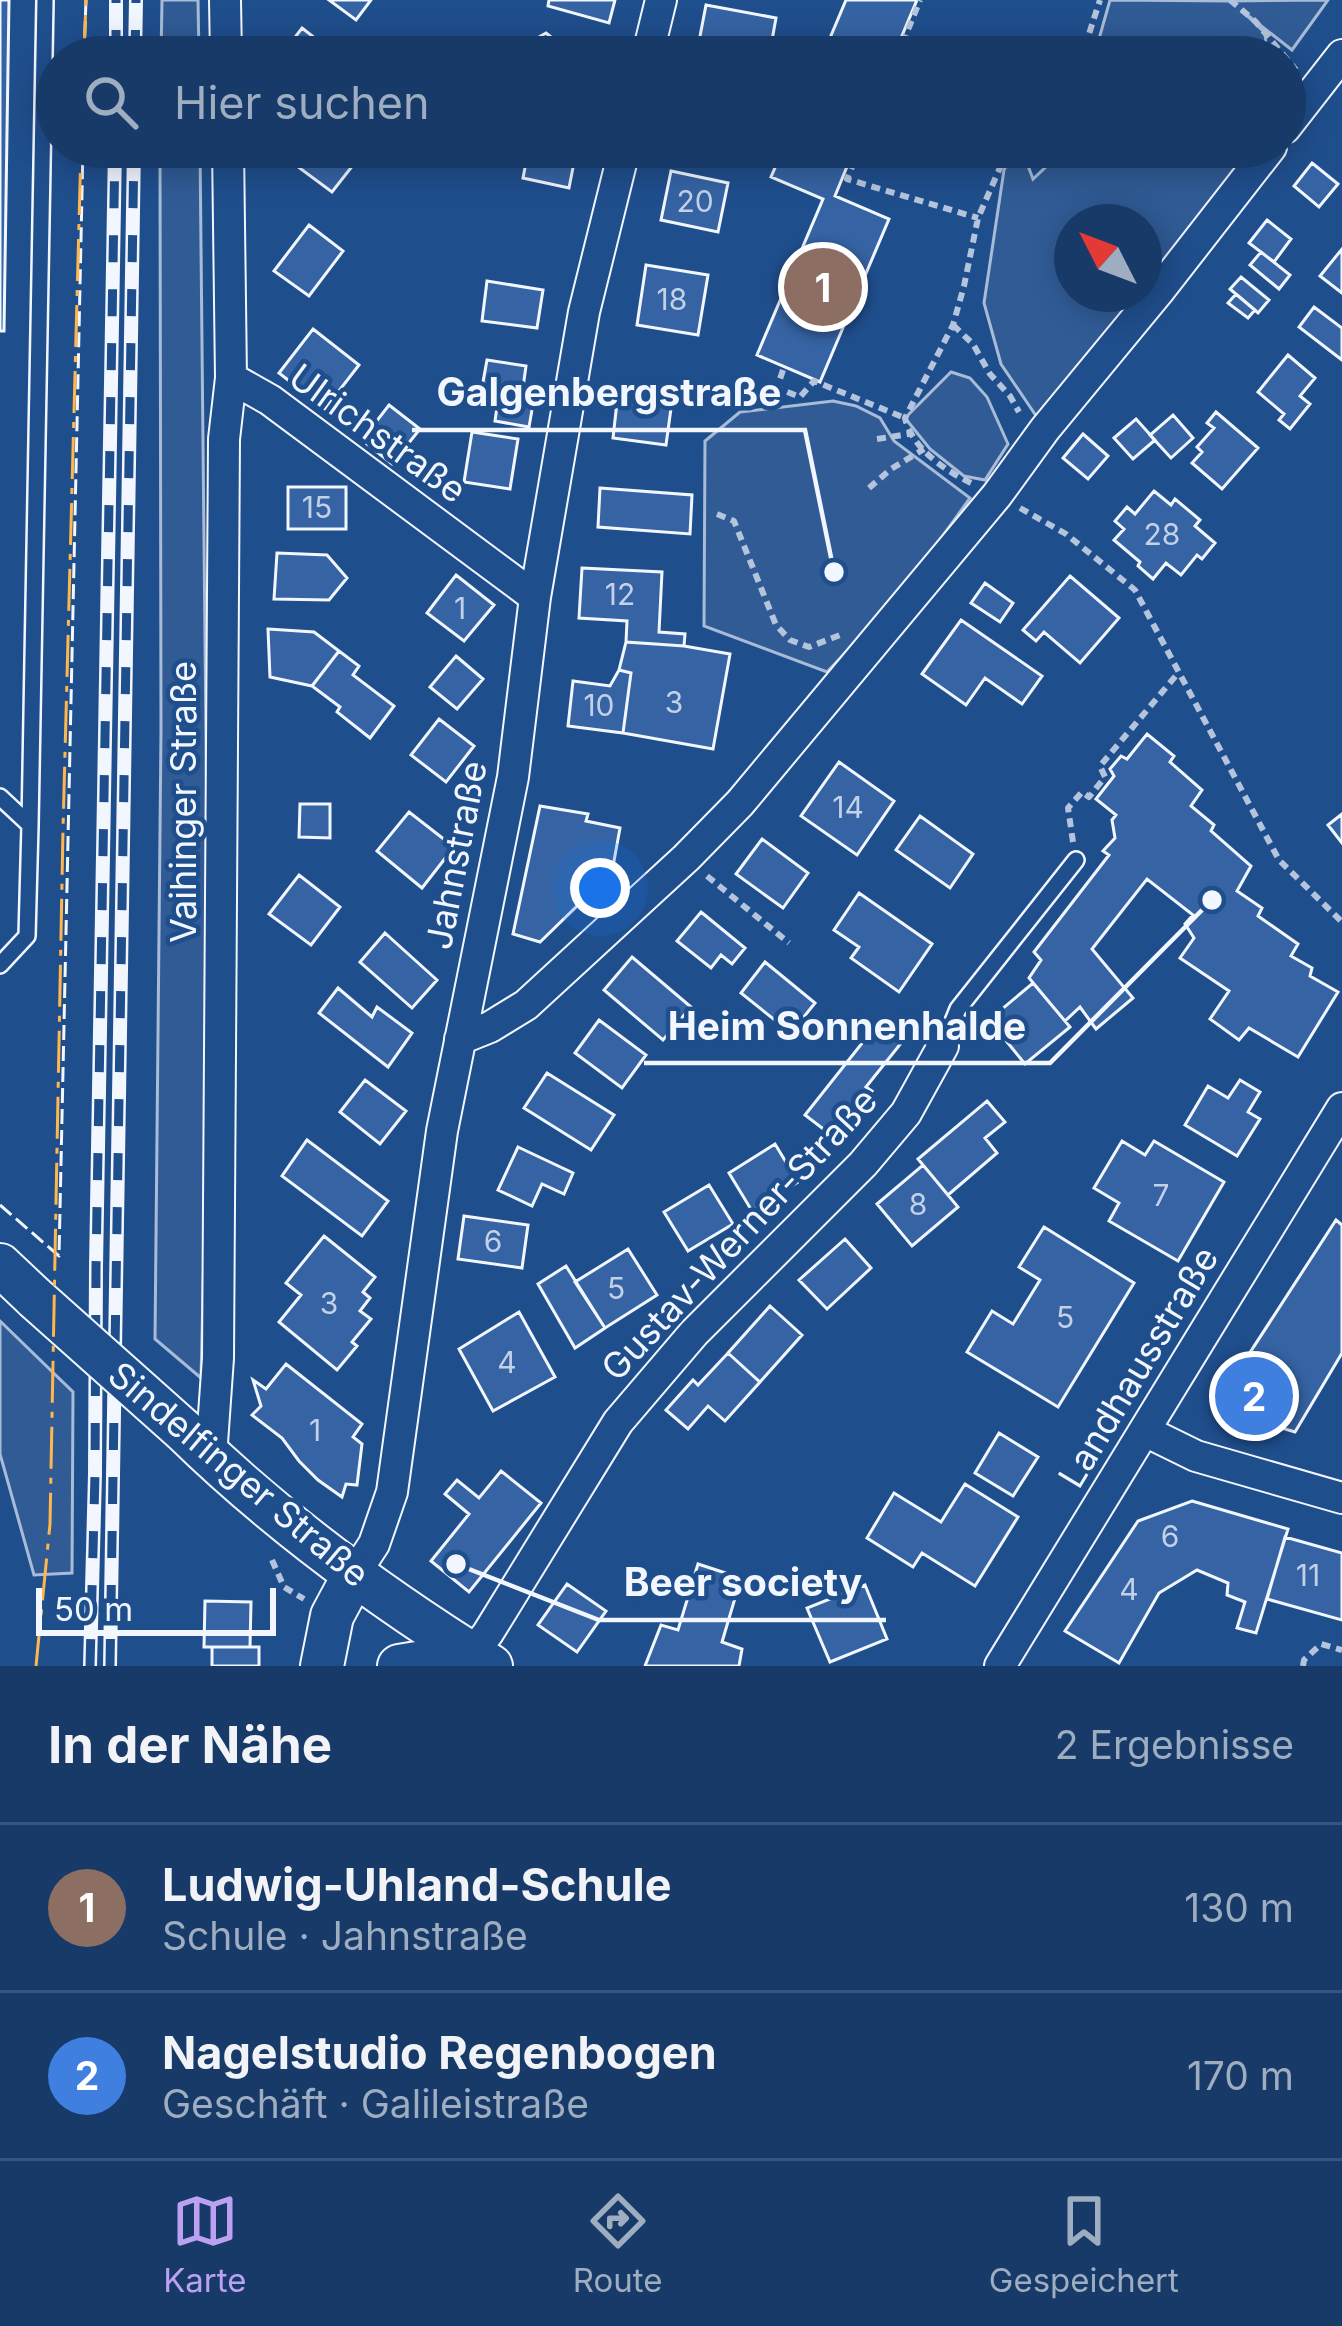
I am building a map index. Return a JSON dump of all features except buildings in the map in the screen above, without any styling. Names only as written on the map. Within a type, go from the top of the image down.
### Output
[{"type":"main road","name":"Sindelfinger Straße","points":[[0,1265],[276,1515],[411,1615],[481,1660]]},
{"type":"main road","points":[[322,1666],[332,1616],[355,1574]]},
{"type":"main road","points":[[399,1666],[481,1660]]},
{"type":"street","points":[[225,0],[226,36]]},
{"type":"street","points":[[652,36],[661,0]]},
{"type":"street","points":[[1306,101],[1342,56]]},
{"type":"street","name":"Vaihinger Straße","points":[[197,1443],[218,1358],[224,439],[231,378],[228,168]]},
{"type":"street","name":"Jahnstraße","points":[[355,1574],[374,1544],[392,1492],[442,1131],[513,777],[536,597],[584,312],[620,168]]},
{"type":"street","points":[[460,1039],[526,1005],[740,803],[998,495],[1045,429],[1254,168]]},
{"type":"street","name":"Ulrichstraße","points":[[231,378],[270,400],[536,597]]},
{"type":"street","name":"Gustav-Werner-Straße","points":[[481,1660],[488,1633],[618,1422],[694,1333],[862,1164],[906,1113],[943,1046]]},
{"type":"street","name":"Landhausstraße","points":[[1000,1666],[1342,1108]]},
{"type":"street","points":[[1145,1431],[1196,1456],[1342,1498]]},
{"type":"lane","points":[[44,36],[45,0]]},
{"type":"lane","points":[[0,965],[27,936],[42,168]]},
{"type":"lane","points":[[0,797],[30,825]]},
{"type":"lane","points":[[943,1046],[958,1009],[1076,860]]},
{"type":"path","points":[[905,36],[920,0]]},
{"type":"path","points":[[1088,36],[1100,0]]},
{"type":"path","points":[[1230,0],[1268,36]]},
{"type":"path","points":[[1306,82],[1314,91]]},
{"type":"path","points":[[851,168],[847,179],[978,218]]},
{"type":"path","points":[[1000,168],[978,218],[953,325],[904,418],[908,434],[952,474],[1066,534],[1136,590],[1279,860],[1342,922]]},
{"type":"path","points":[[953,325],[973,344],[1016,407]]},
{"type":"path","points":[[783,370],[777,388],[800,397],[814,381],[904,418]]},
{"type":"path","points":[[877,440],[908,434]]},
{"type":"path","points":[[869,488],[924,449]]},
{"type":"path","points":[[717,514],[734,521],[776,625],[790,640],[808,647],[856,629],[876,640]]},
{"type":"path","points":[[1068,808],[1082,792],[1089,796],[1105,777],[1100,766],[1179,672]]},
{"type":"path","points":[[686,858],[789,943]]},
{"type":"path","points":[[1303,1666],[1321,1644],[1342,1651]]},
{"type":"shaded area","points":[[162,0],[198,0],[199,36],[161,36]]},
{"type":"shaded area","points":[[1110,0],[1328,0],[1302,36],[1274,36],[1241,10],[1265,36],[1100,36]]},
{"type":"shaded area","points":[[160,168],[200,168],[209,1034],[201,1378],[155,1339]]},
{"type":"shaded area","points":[[1005,168],[1029,168],[1033,179],[1045,168],[1254,168],[1162,283],[1162,204],[1054,204],[1054,312],[1139,312],[1045,429],[1001,364],[984,303]]},
{"type":"shaded area","points":[[951,372],[970,378],[987,397],[1008,444],[985,480],[964,476],[930,449],[905,418]]},
{"type":"shaded area","points":[[833,401],[880,418],[894,441],[970,498],[901,594],[827,672],[704,626],[705,441],[740,412]]},
{"type":"shaded area","points":[[0,1321],[73,1392],[72,1573],[34,1575],[0,1454]]},
{"type":"railway","points":[[116,0],[116,36]]},
{"type":"railway","points":[[135,36],[136,0]]},
{"type":"railway","points":[[90,1666],[115,168]]},
{"type":"railway","points":[[110,1666],[134,168]]},
{"type":"fence","points":[[85,36],[86,0]]},
{"type":"fence","points":[[0,1205],[59,1256],[83,168]]},
{"type":"power","points":[[85,36],[86,0]]},
{"type":"power","points":[[36,1666],[50,1524],[80,168]]},
{"type":"place","name":"Ludwig-Uhland-Schule","points":[[823,287]]},
{"type":"place","name":"Galgenbergstraße","points":[[834,572]]},
{"type":"place","name":"Heim Sonnenhalde","points":[[1212,900]]},
{"type":"place","name":"Nagelstudio Regenbogen","points":[[1254,1396]]},
{"type":"place","name":"Beer society","points":[[456,1564]]}]
